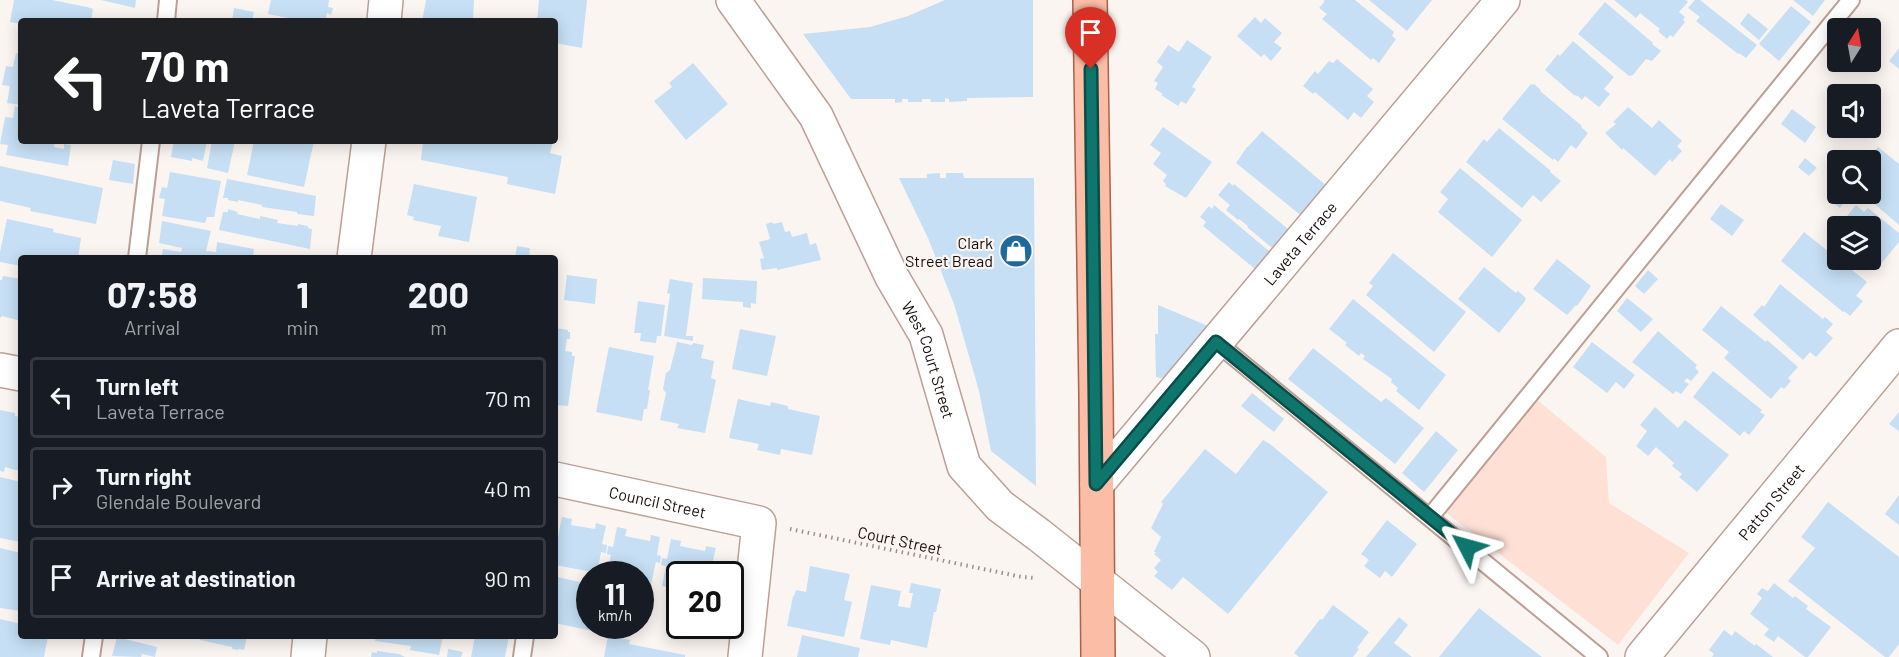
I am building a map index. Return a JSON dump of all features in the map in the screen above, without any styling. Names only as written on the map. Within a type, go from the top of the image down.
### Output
[{"type":"main road","points":[[1089,0],[1098,657]]},
{"type":"street","points":[[384,18],[386,0]]},
{"type":"street","name":"West Court Street","points":[[733,0],[816,116],[892,277],[926,335],[964,466],[1000,506],[1194,657]]},
{"type":"street","name":"Laveta Terrace","points":[[1096,484],[1503,0]]},
{"type":"street","points":[[354,255],[369,144]]},
{"type":"street","name":"Patton Street","points":[[1642,657],[1899,346]]},
{"type":"street","points":[[0,370],[18,373]]},
{"type":"street","name":"Council Street","points":[[558,480],[759,522]]},
{"type":"street","points":[[745,657],[759,522]]},
{"type":"street","points":[[308,657],[310,639]]},
{"type":"lane","points":[[166,18],[168,0]]},
{"type":"lane","points":[[1430,518],[1851,0]]},
{"type":"lane","points":[[137,255],[151,144]]},
{"type":"lane","points":[[1216,342],[1599,657]]},
{"type":"lane","points":[[92,657],[94,639]]},
{"type":"lane","points":[[522,657],[525,639]]},
{"type":"path","name":"Court Street","points":[[759,522],[1011,575],[1036,578]]},
{"type":"shaded area","points":[[1535,398],[1606,457],[1609,503],[1689,553],[1618,645],[1445,512]]},
{"type":"building","points":[[14,0],[52,0],[93,9],[92,18],[18,18],[18,23],[10,22]]},
{"type":"building","points":[[101,0],[136,0],[135,8]]},
{"type":"building","points":[[271,0],[329,0],[328,7],[333,8],[331,15],[327,13],[326,18],[288,18],[268,14]]},
{"type":"building","points":[[426,0],[474,0],[473,18],[423,18]]},
{"type":"building","points":[[539,0],[587,0],[582,48],[558,44],[558,18],[537,18]]},
{"type":"building","points":[[945,0],[1033,0],[1033,97],[967,98],[967,101],[949,102],[949,99],[945,98],[945,102],[931,102],[930,99],[922,99],[922,102],[908,102],[908,99],[902,99],[902,102],[895,103],[895,99],[851,99],[803,34],[870,27],[908,16]]},
{"type":"building","points":[[1323,0],[1355,0],[1394,32],[1392,36],[1396,39],[1379,63],[1373,58],[1371,60],[1322,19],[1327,14],[1319,8],[1325,1]]},
{"type":"building","points":[[1369,0],[1432,0],[1407,31]]},
{"type":"building","points":[[1614,0],[1686,0],[1688,2],[1679,12],[1685,17],[1683,20],[1685,22],[1673,37],[1670,35],[1667,39],[1658,31],[1660,29],[1640,13],[1636,18]]},
{"type":"building","points":[[1695,0],[1700,0],[1757,45],[1746,58],[1696,21],[1700,17],[1688,8]]},
{"type":"building","points":[[1793,0],[1825,0],[1813,16]]},
{"type":"building","points":[[1605,2],[1661,51],[1652,61],[1646,59],[1633,75],[1629,76],[1578,34]]},
{"type":"building","points":[[1791,6],[1811,22],[1779,61],[1759,44]]},
{"type":"building","points":[[234,8],[254,12],[253,18],[232,18]]},
{"type":"building","points":[[1748,13],[1768,29],[1759,40],[1740,24]]},
{"type":"building","points":[[1255,17],[1261,23],[1265,18],[1282,33],[1274,42],[1282,48],[1271,61],[1264,54],[1261,57],[1237,36]]},
{"type":"building","points":[[1187,40],[1212,57],[1192,87],[1196,89],[1186,104],[1181,101],[1178,106],[1155,89],[1158,83],[1154,81],[1163,67],[1157,62],[1168,45],[1179,52]]},
{"type":"building","points":[[1573,41],[1614,77],[1604,89],[1610,94],[1599,107],[1585,96],[1582,100],[1574,95],[1545,70]]},
{"type":"building","points":[[1899,48],[1899,69],[1889,61]]},
{"type":"building","points":[[16,53],[18,53],[18,105],[7,103],[10,86],[2,85],[6,66],[13,67]]},
{"type":"building","points":[[1337,59],[1373,89],[1367,96],[1374,102],[1361,118],[1354,112],[1348,120],[1315,92],[1313,94],[1303,86],[1315,71],[1318,74],[1329,61],[1333,63]]},
{"type":"building","points":[[693,63],[728,104],[686,140],[654,101],[672,87],[669,83]]},
{"type":"building","points":[[1531,84],[1541,90],[1588,133],[1576,149],[1571,145],[1558,162],[1502,119]]},
{"type":"building","points":[[15,106],[18,107],[18,144],[54,144],[54,147],[64,149],[64,144],[71,145],[68,166],[6,155],[8,145],[0,144],[5,117],[13,118]]},
{"type":"building","points":[[1628,107],[1652,128],[1659,120],[1682,141],[1677,146],[1682,151],[1672,162],[1670,159],[1655,176],[1623,148],[1622,150],[1605,133],[1616,124],[1613,122]]},
{"type":"building","points":[[1792,109],[1816,127],[1805,143],[1781,124]]},
{"type":"building","points":[[1163,127],[1212,162],[1186,198],[1165,186],[1163,181],[1167,175],[1153,164],[1161,153],[1150,145]]},
{"type":"building","points":[[1499,128],[1561,181],[1541,202],[1533,195],[1522,208],[1466,162],[1484,139],[1487,142]]},
{"type":"building","points":[[1262,131],[1328,187],[1303,217],[1236,163]]},
{"type":"building","points":[[173,144],[206,144],[203,161],[171,157]]},
{"type":"building","points":[[211,144],[234,144],[228,173],[207,168]]},
{"type":"building","points":[[253,144],[313,144],[304,187],[247,175]]},
{"type":"building","points":[[423,144],[552,144],[550,153],[562,156],[555,194],[507,184],[508,177],[421,160]]},
{"type":"building","points":[[1878,147],[1899,164],[1899,225],[1875,204],[1881,204],[1881,150],[1875,150]]},
{"type":"building","points":[[1805,158],[1817,168],[1809,176],[1798,167]]},
{"type":"building","points":[[113,160],[135,164],[133,184],[109,180]]},
{"type":"building","points":[[0,166],[103,188],[96,224],[30,211],[31,208],[0,201]]},
{"type":"building","points":[[1460,168],[1522,220],[1492,257],[1438,212],[1448,199],[1440,192]]},
{"type":"building","points":[[170,172],[221,181],[214,217],[207,217],[205,223],[162,216],[165,199],[159,198],[162,187],[167,188]]},
{"type":"building","points":[[940,173],[940,178],[946,178],[946,173],[963,173],[964,178],[1034,178],[1036,486],[991,451],[979,391],[954,304],[928,238],[899,178],[927,178],[927,174]]},
{"type":"building","points":[[227,179],[316,196],[314,216],[223,198]]},
{"type":"building","points":[[1229,182],[1288,229],[1272,248],[1226,210],[1230,205],[1218,195]]},
{"type":"building","points":[[414,184],[477,197],[469,242],[438,236],[441,226],[413,220],[414,217],[407,215]]},
{"type":"building","points":[[1721,204],[1744,220],[1732,236],[1710,219]]},
{"type":"building","points":[[1214,205],[1269,251],[1259,267],[1255,269],[1203,226],[1206,222],[1200,217],[1209,206],[1212,209]]},
{"type":"building","points":[[1856,205],[1864,212],[1868,208],[1878,216],[1847,216]]},
{"type":"building","points":[[228,209],[238,212],[237,214],[278,220],[277,223],[308,226],[312,229],[310,249],[219,230],[223,212],[228,212]]},
{"type":"building","points":[[1881,218],[1899,233],[1899,242],[1881,264]]},
{"type":"building","points":[[7,219],[54,229],[53,232],[81,238],[78,255],[18,255],[18,265],[0,262]]},
{"type":"building","points":[[162,221],[211,231],[206,251],[216,252],[217,242],[254,249],[253,255],[162,255],[163,249],[181,252],[182,248],[159,243]]},
{"type":"building","points":[[772,222],[773,224],[782,222],[785,232],[790,231],[792,237],[807,233],[810,245],[816,243],[821,260],[777,270],[777,268],[762,270],[760,259],[764,258],[759,242],[770,239],[766,224]]},
{"type":"building","points":[[1804,232],[1827,250],[1827,270],[1852,270],[1867,282],[1856,296],[1863,301],[1850,316],[1781,261]]},
{"type":"building","points":[[517,246],[530,248],[529,255],[516,255]]},
{"type":"building","points":[[1393,253],[1466,312],[1434,352],[1366,295],[1373,286],[1369,283]]},
{"type":"building","points":[[1557,259],[1591,286],[1577,306],[1567,315],[1533,289]]},
{"type":"building","points":[[1484,267],[1516,293],[1518,291],[1526,298],[1499,333],[1458,299]]},
{"type":"building","points":[[1648,270],[1658,279],[1644,294],[1635,286]]},
{"type":"building","points":[[567,275],[597,279],[595,304],[564,300]]},
{"type":"building","points":[[3,276],[18,278],[18,320],[2,316],[0,318],[0,280]]},
{"type":"building","points":[[703,278],[757,281],[756,304],[751,303],[751,308],[743,307],[743,302],[702,299]]},
{"type":"building","points":[[670,279],[693,283],[686,336],[693,336],[693,341],[664,336]]},
{"type":"building","points":[[1780,284],[1823,319],[1825,317],[1833,324],[1826,332],[1833,338],[1816,357],[1810,352],[1803,360],[1753,315],[1762,305],[1764,307]]},
{"type":"building","points":[[1627,298],[1653,319],[1641,332],[1617,311]]},
{"type":"building","points":[[1353,299],[1446,375],[1419,410],[1396,391],[1398,388],[1391,382],[1392,379],[1363,359],[1365,356],[1361,353],[1359,356],[1345,345],[1347,343],[1329,329]]},
{"type":"building","points":[[638,301],[665,305],[661,336],[657,336],[656,343],[640,341],[641,333],[634,333]]},
{"type":"building","points":[[1158,305],[1213,328],[1171,380],[1156,377],[1155,334],[1158,334]]},
{"type":"building","points":[[1721,306],[1766,342],[1767,340],[1798,367],[1788,378],[1791,381],[1784,389],[1781,387],[1771,399],[1724,358],[1729,352],[1702,330]]},
{"type":"building","points":[[558,328],[570,332],[565,351],[572,352],[572,356],[575,356],[568,406],[558,405]]},
{"type":"building","points":[[740,329],[776,336],[767,376],[732,369]]},
{"type":"building","points":[[1658,331],[1697,365],[1695,368],[1699,372],[1691,381],[1687,378],[1684,381],[1689,384],[1681,394],[1676,391],[1673,394],[1632,362]]},
{"type":"building","points":[[677,342],[704,345],[701,358],[714,361],[711,378],[716,380],[705,433],[677,428],[679,424],[660,420],[666,393],[663,389],[666,373],[670,370]]},
{"type":"building","points":[[1592,342],[1635,375],[1624,389],[1616,382],[1607,393],[1573,367]]},
{"type":"building","points":[[609,347],[654,356],[647,409],[644,409],[642,421],[596,412]]},
{"type":"building","points":[[1313,348],[1381,402],[1386,398],[1424,428],[1395,464],[1288,379]]},
{"type":"building","points":[[1713,371],[1762,410],[1760,412],[1765,415],[1749,435],[1744,431],[1740,436],[1693,397]]},
{"type":"building","points":[[1252,393],[1284,419],[1274,432],[1241,406]]},
{"type":"building","points":[[738,399],[770,406],[771,402],[788,406],[788,409],[820,416],[812,455],[781,449],[780,455],[757,450],[759,444],[729,438]]},
{"type":"building","points":[[1655,407],[1678,428],[1685,420],[1729,455],[1697,492],[1679,477],[1682,474],[1672,466],[1674,463],[1656,447],[1648,456],[1636,446],[1647,431],[1640,425]]},
{"type":"building","points":[[0,410],[15,413],[15,416],[18,416],[18,471],[5,467],[4,472],[0,471]]},
{"type":"building","points":[[1899,412],[1899,431],[1889,424]]},
{"type":"building","points":[[1436,431],[1458,450],[1424,492],[1402,473]]},
{"type":"building","points":[[1263,440],[1328,492],[1228,614],[1183,577],[1172,590],[1154,576],[1158,572],[1154,568],[1161,560],[1154,552],[1161,537],[1151,528],[1163,504],[1161,502],[1205,449],[1236,474]]},
{"type":"building","points":[[0,477],[18,481],[18,541],[0,538]]},
{"type":"building","points":[[1899,495],[1899,525],[1885,514]]},
{"type":"building","points":[[1828,502],[1899,557],[1899,644],[1889,657],[1885,657],[1788,581],[1815,548],[1801,537]]},
{"type":"building","points":[[562,517],[572,519],[571,525],[595,529],[596,523],[606,526],[602,544],[607,545],[606,553],[601,552],[599,561],[576,561],[576,569],[558,566],[558,536]]},
{"type":"building","points":[[1387,520],[1417,544],[1392,577],[1385,571],[1380,578],[1364,566],[1369,560],[1361,554]]},
{"type":"building","points":[[617,527],[627,529],[625,536],[650,541],[651,535],[660,537],[657,555],[661,556],[660,563],[656,562],[654,571],[654,561],[610,561],[611,555],[607,554],[608,546],[613,547]]},
{"type":"building","points":[[671,539],[681,541],[680,546],[705,551],[706,546],[716,548],[713,561],[666,561],[666,566],[661,565],[662,558],[667,559]]},
{"type":"building","points":[[0,548],[18,552],[18,611],[0,608]]},
{"type":"building","points":[[666,566],[666,587],[662,586]]},
{"type":"building","points":[[810,566],[850,574],[844,600],[852,602],[844,637],[787,626],[796,590],[806,592]]},
{"type":"building","points":[[558,577],[576,581],[576,628],[558,624]]},
{"type":"building","points":[[911,583],[941,589],[927,648],[891,640],[890,645],[860,639],[871,585],[901,591],[898,606],[910,608],[913,593],[909,593]]},
{"type":"building","points":[[1774,583],[1808,606],[1806,609],[1831,627],[1808,657],[1778,636],[1774,642],[1764,635],[1769,629],[1750,614],[1762,598],[1757,594],[1762,588],[1768,591]]},
{"type":"building","points":[[1333,605],[1369,632],[1357,648],[1359,649],[1353,657],[1299,657],[1294,653]]},
{"type":"building","points":[[1479,608],[1525,644],[1542,657],[1439,657]]},
{"type":"building","points":[[1399,617],[1408,625],[1394,643],[1412,657],[1366,657]]},
{"type":"building","points":[[0,619],[18,623],[18,639],[47,639],[44,657],[0,657]]},
{"type":"building","points":[[1724,630],[1732,636],[1735,631],[1773,657],[1712,657],[1714,654],[1709,650]]},
{"type":"building","points":[[802,635],[860,648],[858,657],[797,657]]},
{"type":"building","points":[[116,639],[157,647],[155,657],[142,654],[141,657],[112,656]]},
{"type":"building","points":[[200,639],[246,639],[244,650]]},
{"type":"building","points":[[375,639],[442,639],[439,655],[410,650],[411,646],[375,641]]},
{"type":"building","points":[[474,639],[508,639],[505,657],[471,657]]},
{"type":"building","points":[[607,639],[630,640],[629,644],[685,655],[685,657],[604,657]]},
{"type":"building","points":[[448,649],[463,652],[461,657],[447,657]]},
{"type":"building","points":[[377,651],[405,657],[371,657],[372,652],[377,653]]},
{"type":"place","name":"Clark Street Bread","points":[[1016,251]]},
{"type":"route","points":[[1091,69],[1096,484],[1216,342],[1467,547]]}]
